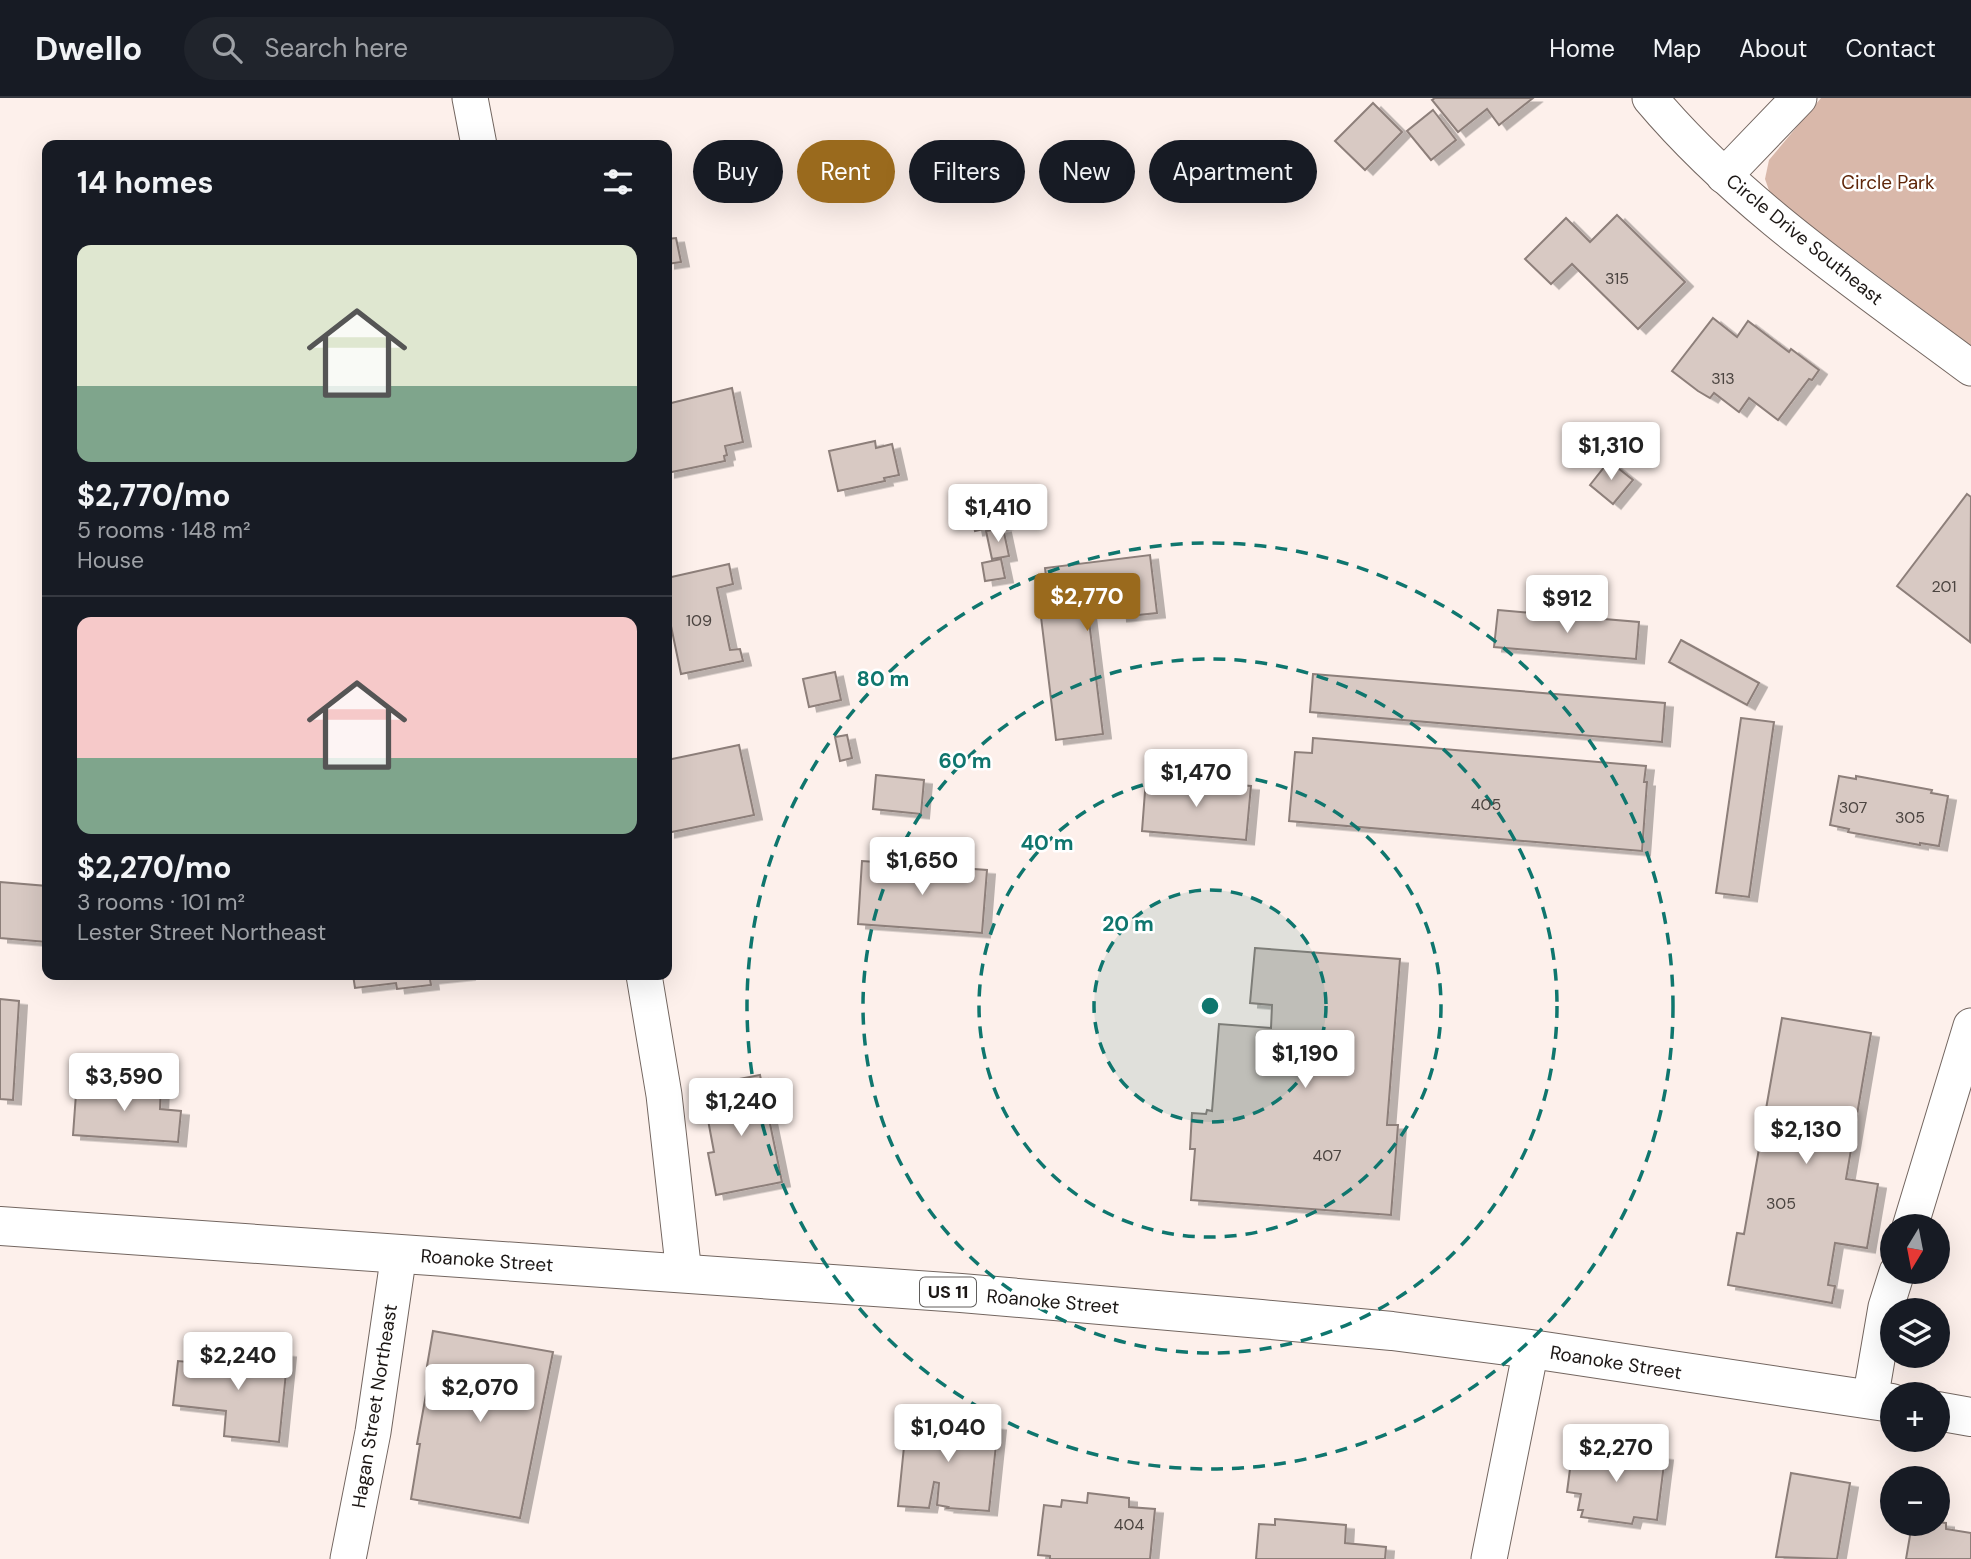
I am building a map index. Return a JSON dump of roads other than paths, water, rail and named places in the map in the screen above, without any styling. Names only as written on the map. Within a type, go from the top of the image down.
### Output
[{"type":"main road","name":"Roanoke Street","points":[[0,1226],[961,1293],[1392,1331],[1531,1349],[1880,1402]]},
{"type":"main road","points":[[1950,1414],[1971,1417]]},
{"type":"street","points":[[470,98],[478,140]]},
{"type":"street","name":"Circle Drive Southeast","points":[[1650,98],[1724,176],[1792,233],[1971,368]]},
{"type":"street","points":[[1724,176],[1799,98]]},
{"type":"street","points":[[644,980],[664,1095],[684,1274]]},
{"type":"street","points":[[1914,1214],[1971,1026]]},
{"type":"street","name":"Hagan Street Northeast","points":[[348,1559],[373,1432],[399,1253]]},
{"type":"street","points":[[1882,1382],[1886,1307],[1893,1284]]},
{"type":"street","points":[[1489,1559],[1531,1349]]},
{"type":"park label","name":"Circle Park","points":[[1888,182]]}]
